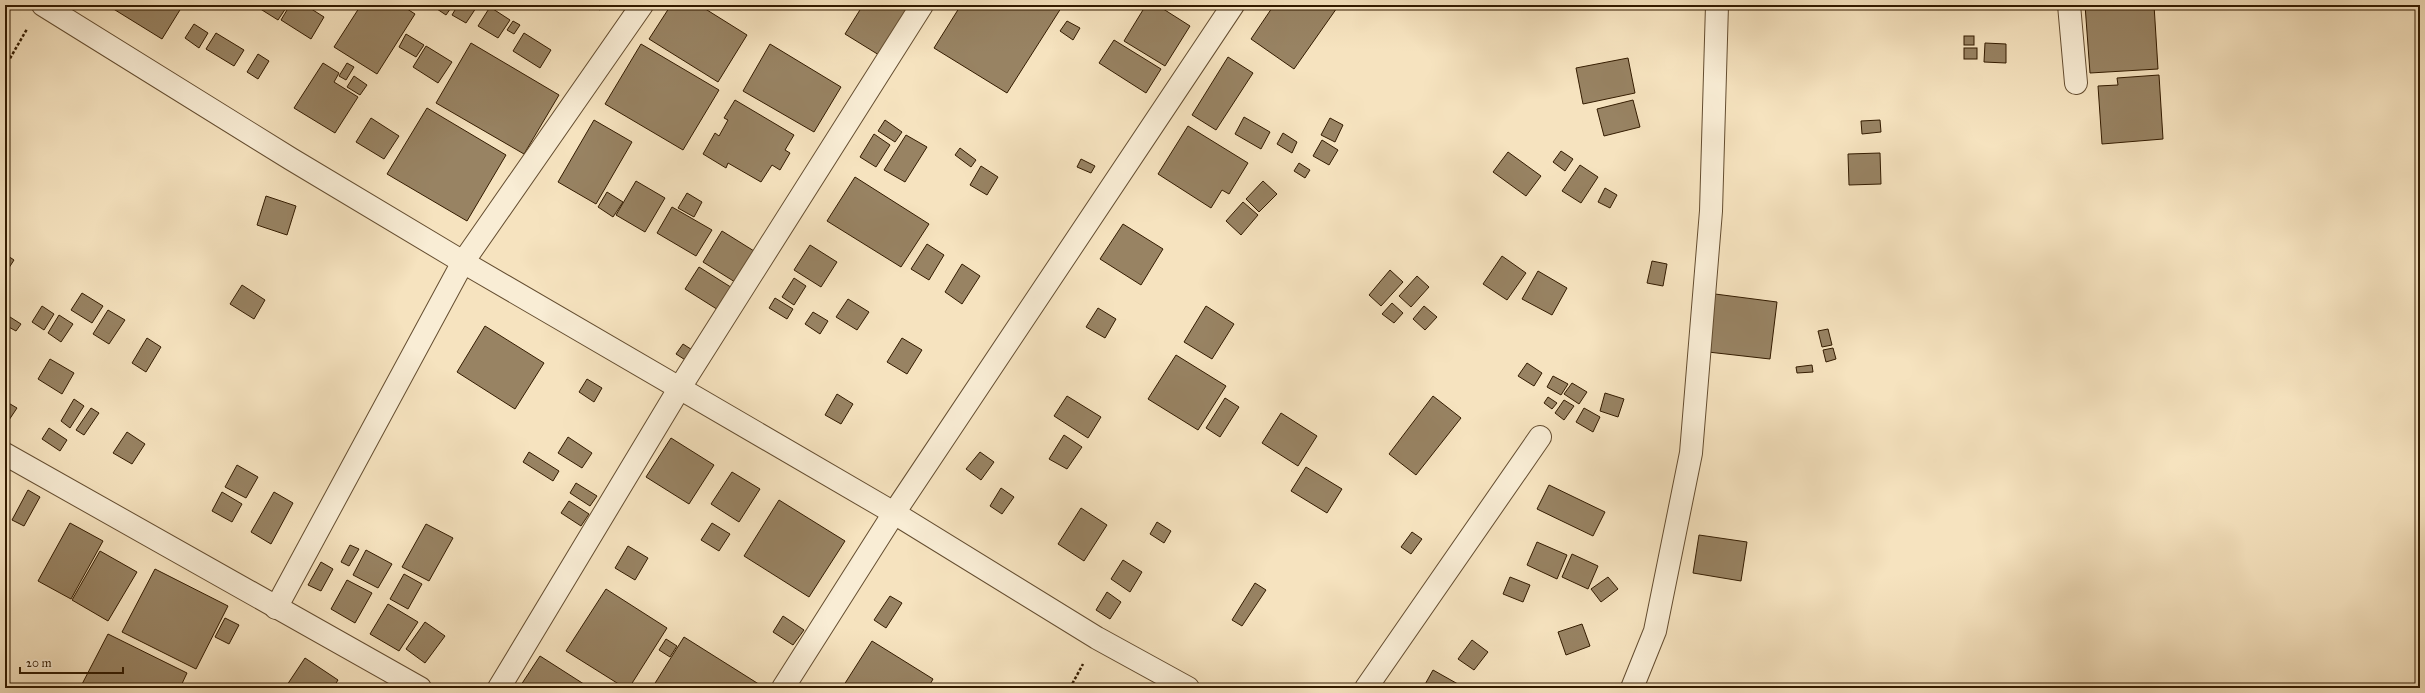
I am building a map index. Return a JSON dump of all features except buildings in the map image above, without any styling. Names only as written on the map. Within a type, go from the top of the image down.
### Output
[{"type":"street","points":[[43,5],[291,159],[463,262],[894,513],[1098,638],[1188,688]]},
{"type":"street","points":[[276,608],[463,262],[642,5]]},
{"type":"street","points":[[498,688],[679,389],[922,5]]},
{"type":"street","points":[[783,688],[894,513],[1233,5]]},
{"type":"street","points":[[1632,688],[1655,631],[1690,453],[1711,211],[1717,5]]},
{"type":"street","points":[[2069,5],[2076,83]]},
{"type":"street","points":[[1366,688],[1540,437]]},
{"type":"street","points":[[5,454],[420,688]]},
{"type":"path","points":[[5,67],[29,26]]}]
